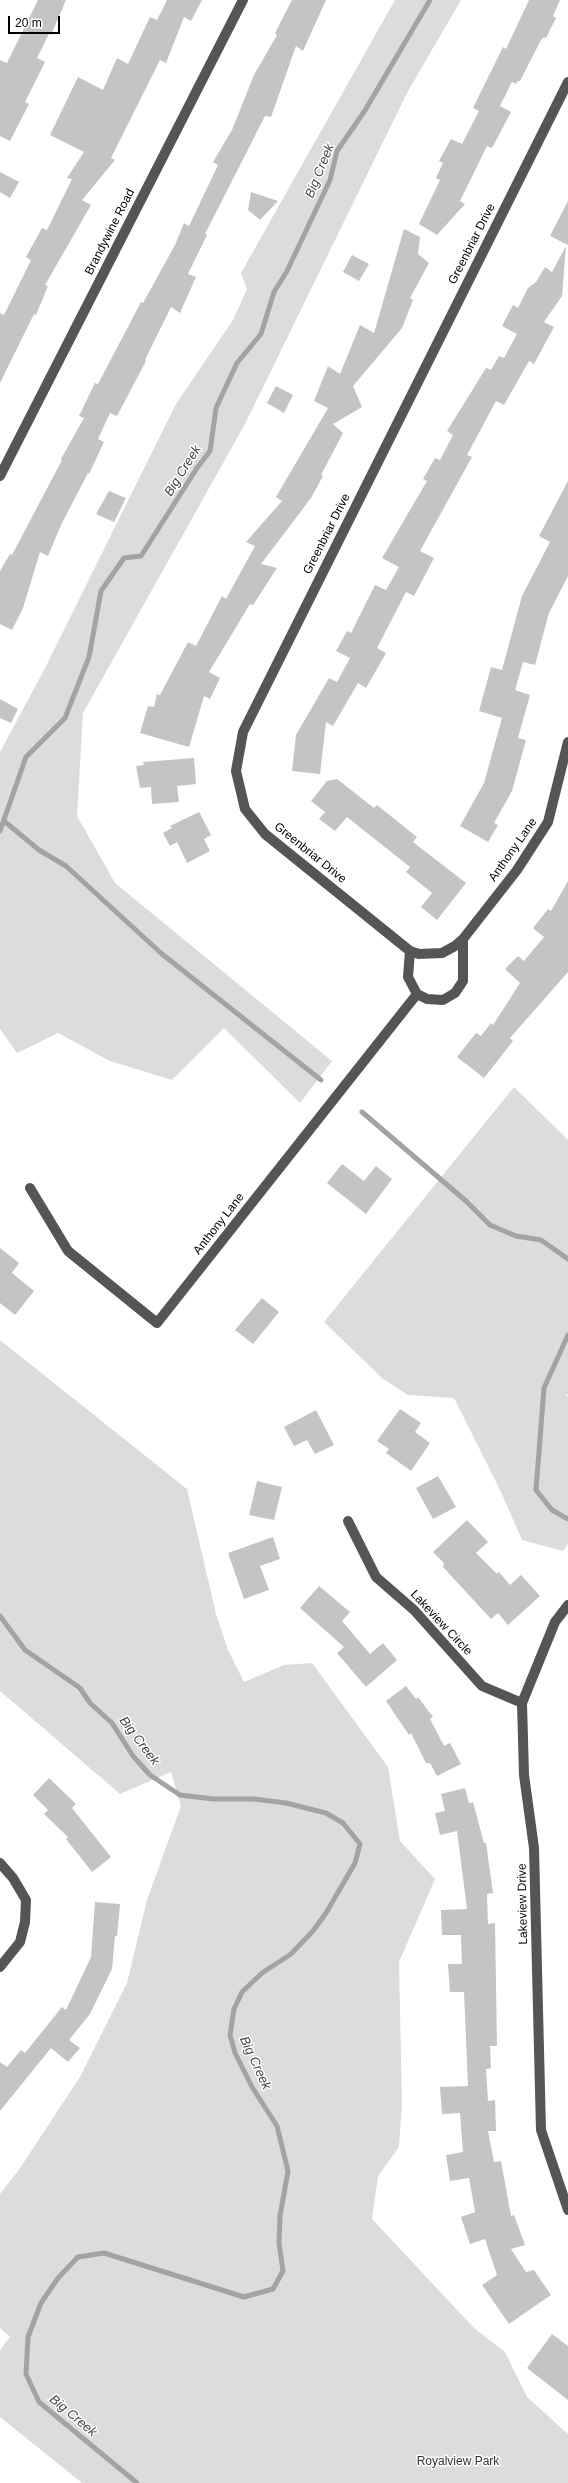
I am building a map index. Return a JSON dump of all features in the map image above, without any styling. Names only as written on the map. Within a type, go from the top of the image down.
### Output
[{"type":"street","name":"Brandywine Road","points":[[0,476],[243,0]]},
{"type":"street","name":"Greenbriar Drive","points":[[410,951],[265,834],[245,809],[236,771],[243,732],[568,82]]},
{"type":"street","name":"Anthony Lane","points":[[410,951],[420,954],[442,953],[455,946],[463,939],[517,870],[548,822],[568,742]]},
{"type":"street","points":[[410,951],[407,965],[408,977],[417,994],[427,999],[442,1000],[455,993],[463,981],[463,939]]},
{"type":"street","name":"Anthony Lane","points":[[30,1188],[68,1251],[157,1323],[417,994]]},
{"type":"street","name":"Lakeview Circle","points":[[348,1521],[376,1577],[414,1610],[482,1686],[522,1703]]},
{"type":"street","name":"Lakeview Drive","points":[[568,1604],[554,1622],[522,1703],[524,1775],[534,1848],[541,2130],[568,2210]]},
{"type":"street","points":[[0,1863],[13,1878],[26,1900],[25,1922],[20,1942],[0,1967]]},
{"type":"green space","points":[[395,0],[461,0],[407,93],[245,424],[83,713],[77,816],[115,883],[332,1061],[300,1103],[224,1028],[172,1080],[110,1061],[58,1033],[17,1053],[0,1029],[0,752],[44,670],[176,404],[233,320],[247,289],[241,273]]},
{"type":"green space","points":[[514,1087],[568,1140],[568,1395],[565,1393],[568,1397],[568,1544],[563,1551],[522,1540],[501,1492],[454,1398],[408,1395],[382,1378],[324,1322]]},
{"type":"green space","name":"Royalview Park","points":[[0,1340],[187,1489],[216,1614],[228,1650],[244,1682],[284,1665],[312,1663],[388,1767],[400,1841],[435,1879],[399,1962],[402,2105],[399,2147],[378,2176],[372,2219],[474,2328],[505,2352],[527,2397],[568,2434],[568,2483],[82,2483],[0,2417],[0,2350],[10,2337],[0,2328],[0,2194],[18,2171],[80,2077],[127,1983],[147,1900],[181,1806],[171,1772],[120,1794],[0,1691]]},
{"type":"building","points":[[38,0],[66,0],[51,35],[49,34],[37,58],[45,62],[25,102],[29,104],[10,141],[0,136],[0,60],[7,63]]},
{"type":"building","points":[[167,0],[202,0],[191,21],[184,17],[166,63],[160,60],[111,158],[115,160],[82,200],[91,205],[45,285],[48,286],[36,315],[34,314],[0,383],[0,313],[4,315],[31,260],[26,257],[42,228],[47,230],[72,179],[67,178],[84,152],[50,135],[78,77],[103,90],[117,58],[128,64],[150,17],[157,20]]},
{"type":"building","points":[[292,0],[326,0],[303,51],[296,46],[271,117],[265,116],[205,234],[207,235],[188,274],[196,277],[180,313],[171,307],[145,360],[146,361],[117,416],[110,413],[98,439],[104,442],[89,474],[88,473],[61,525],[48,556],[40,552],[23,608],[12,630],[0,624],[0,571],[10,554],[12,555],[62,460],[61,459],[84,418],[79,416],[95,383],[98,384],[141,302],[143,303],[175,245],[184,223],[189,226],[218,165],[213,162],[232,130],[254,75],[277,35],[275,33]]},
{"type":"building","points":[[529,0],[560,0],[553,16],[556,18],[546,38],[544,37],[541,40],[520,81],[516,84],[512,82],[500,106],[511,112],[492,148],[487,146],[460,201],[465,204],[437,235],[419,224],[440,180],[436,178],[443,163],[439,161],[451,139],[462,144],[479,111],[473,108],[503,47],[506,49]]},
{"type":"building","points":[[0,172],[19,182],[10,198],[0,192]]},
{"type":"building","points":[[251,192],[278,201],[260,220],[248,210]]},
{"type":"building","points":[[568,201],[568,245],[550,236]]},
{"type":"building","points":[[404,229],[420,237],[418,254],[429,263],[410,298],[413,300],[402,328],[353,386],[362,407],[333,424],[343,433],[321,475],[323,476],[311,498],[261,564],[277,568],[253,605],[250,604],[209,672],[220,678],[210,699],[204,696],[189,747],[140,733],[148,706],[154,707],[157,694],[160,695],[188,642],[196,646],[222,596],[226,599],[255,546],[246,542],[282,501],[276,497],[328,408],[314,401],[328,366],[340,374],[360,325],[374,333]]},
{"type":"building","points":[[566,246],[562,296],[544,322],[554,327],[534,364],[529,361],[504,405],[496,401],[467,455],[472,457],[420,551],[434,558],[414,596],[406,592],[377,648],[386,653],[366,688],[358,683],[333,726],[326,722],[320,774],[292,771],[296,735],[329,678],[337,682],[350,658],[336,651],[347,631],[351,633],[375,585],[386,590],[399,567],[382,558],[427,481],[423,479],[435,458],[440,460],[453,435],[447,431],[486,368],[491,370],[499,356],[504,358],[517,334],[502,326],[513,305],[518,308],[528,288],[536,282],[545,267],[552,272]]},
{"type":"building","points":[[352,255],[369,264],[359,281],[343,272]]},
{"type":"building","points":[[276,386],[293,395],[284,413],[267,403]]},
{"type":"building","points":[[568,481],[568,576],[549,613],[535,665],[523,662],[515,690],[530,695],[518,738],[526,740],[512,791],[494,823],[498,825],[488,842],[460,826],[484,783],[502,718],[479,711],[491,667],[502,670],[522,596],[550,542],[539,536]]},
{"type":"building","points":[[109,491],[126,498],[114,522],[96,514]]},
{"type":"building","points":[[0,699],[18,709],[11,723],[0,718]]},
{"type":"building","points":[[194,758],[196,784],[177,786],[179,802],[152,804],[151,787],[140,788],[136,766],[144,765],[143,762]]},
{"type":"building","points":[[337,779],[374,808],[377,805],[417,837],[413,842],[466,883],[437,920],[421,907],[432,893],[406,872],[410,867],[347,817],[335,831],[319,819],[325,812],[311,801],[327,781]]},
{"type":"building","points":[[199,812],[211,835],[204,839],[210,851],[187,863],[177,842],[170,846],[163,833],[172,828],[170,826]]},
{"type":"building","points":[[568,881],[568,972],[510,1038],[513,1041],[484,1078],[457,1057],[476,1033],[481,1036],[491,1023],[493,1025],[520,983],[505,969],[518,956],[524,961],[544,937],[533,928],[548,909],[551,911]]},
{"type":"building","points":[[342,1164],[364,1181],[376,1166],[392,1179],[366,1214],[327,1183]]},
{"type":"building","points":[[0,1248],[19,1263],[12,1273],[34,1291],[15,1315],[0,1303]]},
{"type":"building","points":[[262,1298],[279,1312],[253,1344],[235,1330]]},
{"type":"building","points":[[400,1409],[421,1423],[415,1432],[430,1443],[411,1471],[386,1453],[389,1449],[377,1441]]},
{"type":"building","points":[[316,1410],[334,1445],[315,1454],[307,1440],[294,1446],[284,1427]]},
{"type":"building","points":[[438,1476],[456,1507],[433,1519],[416,1488]]},
{"type":"building","points":[[257,1481],[282,1487],[274,1520],[249,1515]]},
{"type":"building","points":[[467,1520],[488,1542],[476,1553],[497,1574],[499,1572],[510,1585],[521,1575],[540,1596],[508,1625],[498,1613],[491,1619],[443,1567],[444,1563],[433,1552]]},
{"type":"building","points":[[273,1537],[280,1559],[260,1566],[269,1590],[244,1599],[228,1553]]},
{"type":"building","points":[[319,1586],[350,1612],[342,1621],[370,1654],[383,1643],[397,1660],[366,1687],[337,1653],[344,1647],[300,1608]]},
{"type":"building","points":[[406,1686],[416,1699],[418,1697],[433,1717],[430,1719],[444,1746],[450,1743],[461,1764],[437,1776],[430,1763],[426,1763],[411,1733],[409,1735],[386,1701]]},
{"type":"building","points":[[49,1778],[76,1804],[72,1808],[111,1857],[92,1872],[66,1839],[68,1837],[44,1814],[48,1810],[33,1795]]},
{"type":"building","points":[[465,1788],[469,1803],[473,1802],[484,1843],[486,1843],[493,1893],[487,1894],[488,1924],[495,1923],[497,2046],[490,2046],[491,2068],[486,2069],[488,2101],[495,2100],[496,2131],[488,2131],[494,2162],[501,2161],[511,2216],[514,2215],[525,2245],[511,2249],[526,2272],[534,2270],[551,2295],[509,2324],[482,2285],[497,2275],[485,2239],[470,2244],[461,2217],[475,2212],[469,2178],[450,2181],[446,2155],[463,2152],[460,2113],[442,2114],[440,2087],[468,2086],[464,1992],[450,1992],[448,1964],[462,1964],[461,1935],[442,1935],[441,1910],[467,1909],[457,1831],[440,1835],[435,1813],[445,1811],[441,1794]]},
{"type":"building","points":[[95,1902],[120,1904],[117,1936],[115,1936],[112,1969],[90,2014],[69,2040],[80,2048],[68,2062],[51,2048],[0,2111],[0,2062],[7,2067],[21,2050],[25,2053],[62,2007],[66,2010],[91,1957]]},
{"type":"building","points":[[552,2334],[568,2346],[568,2400],[527,2368]]},
{"type":"waterway","name":"Big Creek","points":[[0,831],[26,757],[65,718],[89,657],[101,591],[124,558],[141,556],[197,468],[210,451],[216,408],[237,363],[261,334],[274,292],[287,271],[330,180],[337,151],[364,112],[430,0]]},
{"type":"waterway","points":[[4,821],[39,850],[66,866],[162,954],[321,1080]]},
{"type":"waterway","points":[[362,1112],[466,1201],[490,1225],[516,1236],[541,1240],[568,1259]]},
{"type":"waterway","points":[[568,1335],[544,1388],[536,1490],[552,1510],[568,1519]]},
{"type":"waterway","name":"Big Creek","points":[[0,1616],[25,1650],[80,1688],[90,1703],[112,1723],[133,1756],[150,1775],[180,1795],[213,1799],[254,1799],[286,1803],[326,1813],[343,1823],[360,1844],[355,1863],[326,1913],[313,1931],[291,1954],[262,1973],[242,1992],[234,2009],[230,2035],[235,2053],[252,2087],[277,2126],[288,2171],[280,2216],[279,2243],[283,2271],[273,2289],[244,2297],[104,2253],[78,2257],[58,2278],[41,2303],[28,2337],[26,2374],[39,2402],[137,2483]]}]
